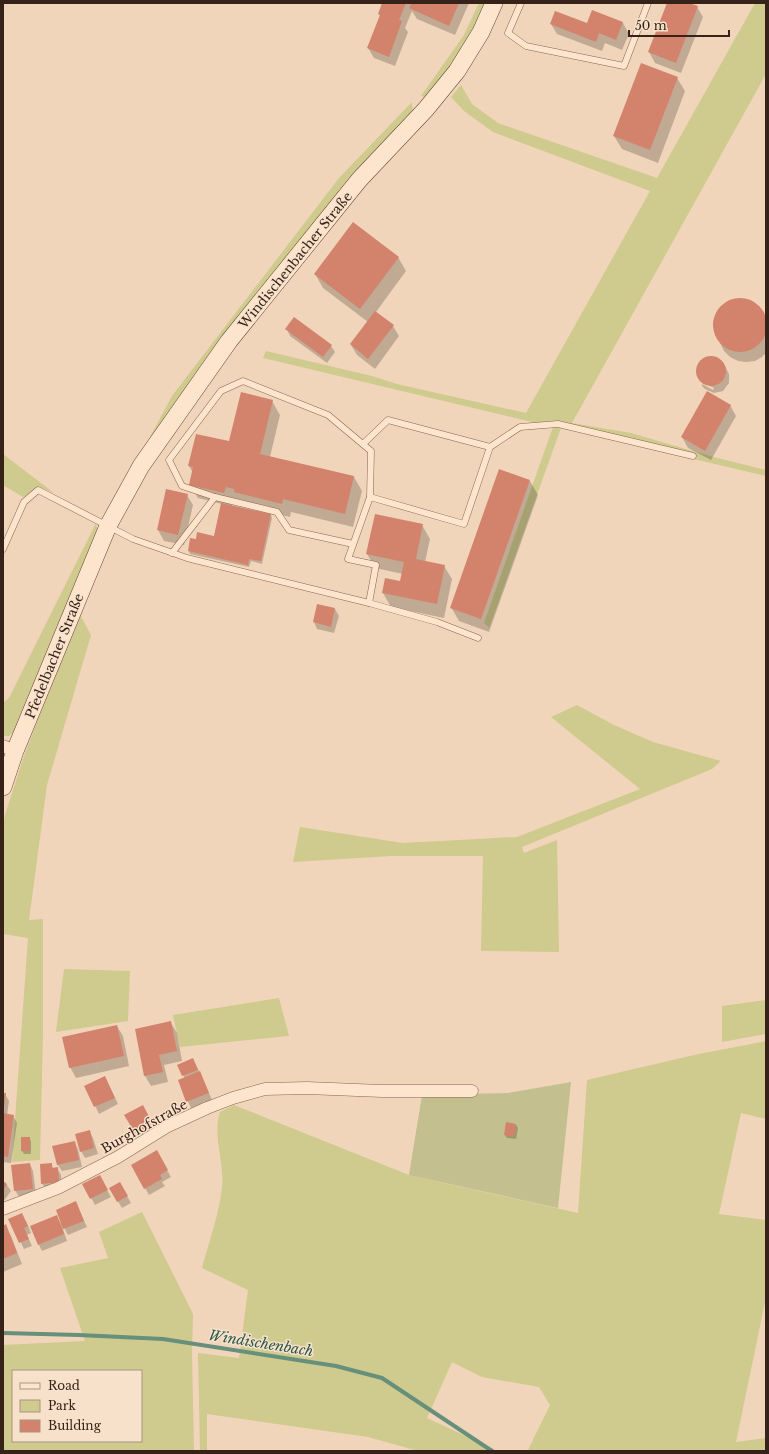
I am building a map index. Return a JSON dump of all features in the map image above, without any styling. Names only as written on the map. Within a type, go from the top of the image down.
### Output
[{"type":"street","name":"Windischenbacher Straße","points":[[108,526],[141,466],[229,341],[359,180],[444,88],[470,52],[494,3]]},
{"type":"street","name":"Pfedelbacher Straße","points":[[3,787],[9,749],[108,526]]},
{"type":"street","name":"Burghofstraße","points":[[3,1209],[58,1188],[118,1158],[168,1126],[233,1098],[265,1090],[307,1088],[382,1091],[472,1091]]},
{"type":"lane","points":[[521,3],[508,33],[526,46],[624,66],[648,3]]},
{"type":"lane","points":[[353,544],[289,530],[277,512],[215,497],[182,486],[169,460],[221,391],[242,381],[328,415],[371,451],[370,497],[348,559],[376,565],[369,603]]},
{"type":"lane","points":[[363,444],[388,420],[490,447]]},
{"type":"lane","points":[[370,497],[464,524],[490,447],[520,427],[558,424],[693,456]]},
{"type":"lane","points":[[3,549],[24,502],[38,490],[133,539],[172,553],[438,622],[478,638]]},
{"type":"lane","points":[[172,553],[215,497]]},
{"type":"green space","points":[[479,3],[489,3],[463,51],[427,97],[421,96],[464,35]]},
{"type":"green space","points":[[755,3],[766,3],[766,74],[572,423],[631,433],[710,456],[766,470],[766,476],[561,428],[489,628],[484,623],[553,427],[263,358],[266,351],[372,376],[397,384],[526,413],[650,191],[493,132],[464,111],[451,97],[461,85],[472,104],[498,123],[657,178]]},
{"type":"green space","points":[[412,102],[413,114],[349,177],[173,405],[136,463],[172,396],[339,178]]},
{"type":"green space","points":[[3,454],[54,493],[39,487],[23,497],[3,485]]},
{"type":"green space","points":[[96,523],[98,535],[17,729],[9,736],[3,736],[3,703],[9,698]]},
{"type":"green space","points":[[79,613],[91,635],[47,785],[29,920],[43,919],[43,1034],[40,1160],[12,1162],[28,938],[3,934],[3,828],[5,815],[24,756]]},
{"type":"green space","points":[[577,705],[614,725],[653,742],[721,761],[712,769],[522,847],[524,853],[557,840],[559,952],[481,951],[483,856],[392,856],[293,862],[300,827],[403,843],[517,837],[640,789],[551,717]]},
{"type":"green space","points":[[64,969],[130,971],[128,1021],[56,1032]]},
{"type":"green space","points":[[279,998],[289,1036],[180,1047],[173,1015]]},
{"type":"green space","points":[[766,1000],[766,1034],[722,1042],[722,1006]]},
{"type":"green space","points":[[766,1041],[766,1119],[741,1113],[719,1214],[766,1220],[766,1297],[736,1442],[766,1438],[766,1451],[529,1451],[528,1450],[550,1405],[539,1387],[482,1377],[452,1362],[427,1418],[498,1451],[418,1451],[368,1437],[207,1414],[207,1451],[200,1451],[198,1353],[239,1358],[248,1290],[202,1268],[221,1198],[222,1169],[217,1130],[220,1112],[234,1105],[409,1175],[578,1213],[587,1080],[694,1055]]},
{"type":"green space","points":[[142,1212],[193,1314],[192,1354],[194,1451],[3,1451],[3,1345],[85,1341],[60,1268],[108,1258],[99,1232]]},
{"type":"shaded area","points":[[571,1082],[558,1208],[409,1175],[422,1095],[508,1093]]},
{"type":"building","points":[[382,3],[406,3],[399,20],[402,21],[389,57],[367,48],[380,15],[378,14]]},
{"type":"building","points":[[412,3],[459,3],[449,26],[409,8]]},
{"type":"building","points":[[667,3],[689,3],[698,6],[676,63],[648,52]]},
{"type":"building","points":[[592,10],[623,22],[616,40],[599,33],[596,42],[550,24],[555,11],[587,23]]},
{"type":"building","points":[[641,63],[678,77],[650,150],[613,136]]},
{"type":"building","points":[[353,222],[399,257],[360,309],[314,274]]},
{"type":"building","points":[[740,298],[750,300],[759,306],[765,315],[767,325],[765,335],[759,344],[750,350],[740,352],[730,350],[721,344],[715,335],[713,325],[715,315],[721,306],[730,300]]},
{"type":"building","points":[[375,311],[394,325],[368,359],[350,344]]},
{"type":"building","points":[[294,317],[332,345],[323,357],[285,329]]},
{"type":"building","points":[[711,356],[722,360],[726,371],[722,382],[711,386],[700,382],[696,371],[700,360]]},
{"type":"building","points":[[707,391],[731,405],[705,451],[681,437]]},
{"type":"building","points":[[241,392],[273,400],[260,454],[354,476],[345,514],[283,499],[282,504],[234,492],[234,489],[226,487],[224,493],[189,485],[193,467],[188,466],[196,434],[229,441]]},
{"type":"building","points":[[499,469],[530,480],[481,619],[450,608]]},
{"type":"building","points":[[166,489],[188,494],[178,535],[157,530]]},
{"type":"building","points":[[221,503],[271,514],[261,561],[249,559],[248,565],[188,551],[190,538],[196,539],[197,532],[214,536]]},
{"type":"building","points":[[375,514],[423,524],[416,559],[445,565],[437,604],[382,593],[385,578],[400,581],[404,562],[366,554]]},
{"type":"building","points":[[317,604],[335,608],[331,627],[313,622]]},
{"type":"building","points":[[171,1021],[177,1051],[159,1055],[163,1072],[144,1076],[135,1029]]},
{"type":"building","points":[[117,1025],[124,1056],[69,1068],[62,1037]]},
{"type":"building","points":[[193,1058],[198,1070],[182,1076],[177,1065]]},
{"type":"building","points":[[200,1071],[209,1093],[186,1102],[178,1080]]},
{"type":"building","points":[[105,1076],[115,1098],[94,1107],[84,1086]]},
{"type":"building","points":[[3,1093],[6,1093],[4,1106],[3,1106]]},
{"type":"building","points":[[143,1105],[153,1124],[135,1133],[124,1115]]},
{"type":"building","points":[[3,1113],[14,1115],[8,1157],[3,1156]]},
{"type":"building","points":[[506,1122],[516,1124],[514,1137],[504,1135]]},
{"type":"building","points":[[90,1130],[94,1148],[80,1152],[75,1134]]},
{"type":"building","points":[[21,1137],[30,1137],[30,1151],[21,1151]]},
{"type":"building","points":[[75,1141],[79,1160],[57,1165],[52,1146]]},
{"type":"building","points":[[157,1150],[168,1170],[160,1175],[162,1179],[144,1189],[131,1165]]},
{"type":"building","points":[[30,1163],[33,1189],[14,1191],[11,1165]]},
{"type":"building","points":[[52,1163],[52,1168],[58,1167],[59,1182],[41,1184],[40,1164]]},
{"type":"building","points":[[100,1175],[108,1190],[90,1199],[82,1184]]},
{"type":"building","points":[[3,1181],[7,1184],[3,1190]]},
{"type":"building","points":[[120,1182],[128,1196],[117,1202],[109,1188]]},
{"type":"building","points":[[76,1201],[84,1221],[63,1229],[56,1210]]},
{"type":"building","points":[[22,1213],[28,1226],[24,1228],[29,1239],[19,1243],[8,1219]]},
{"type":"building","points":[[57,1215],[64,1234],[38,1245],[30,1226]]},
{"type":"building","points":[[6,1224],[17,1253],[3,1259],[3,1226]]},
{"type":"waterway","name":"Windischenbach","points":[[3,1333],[163,1339],[336,1366],[382,1378],[492,1451]]}]
